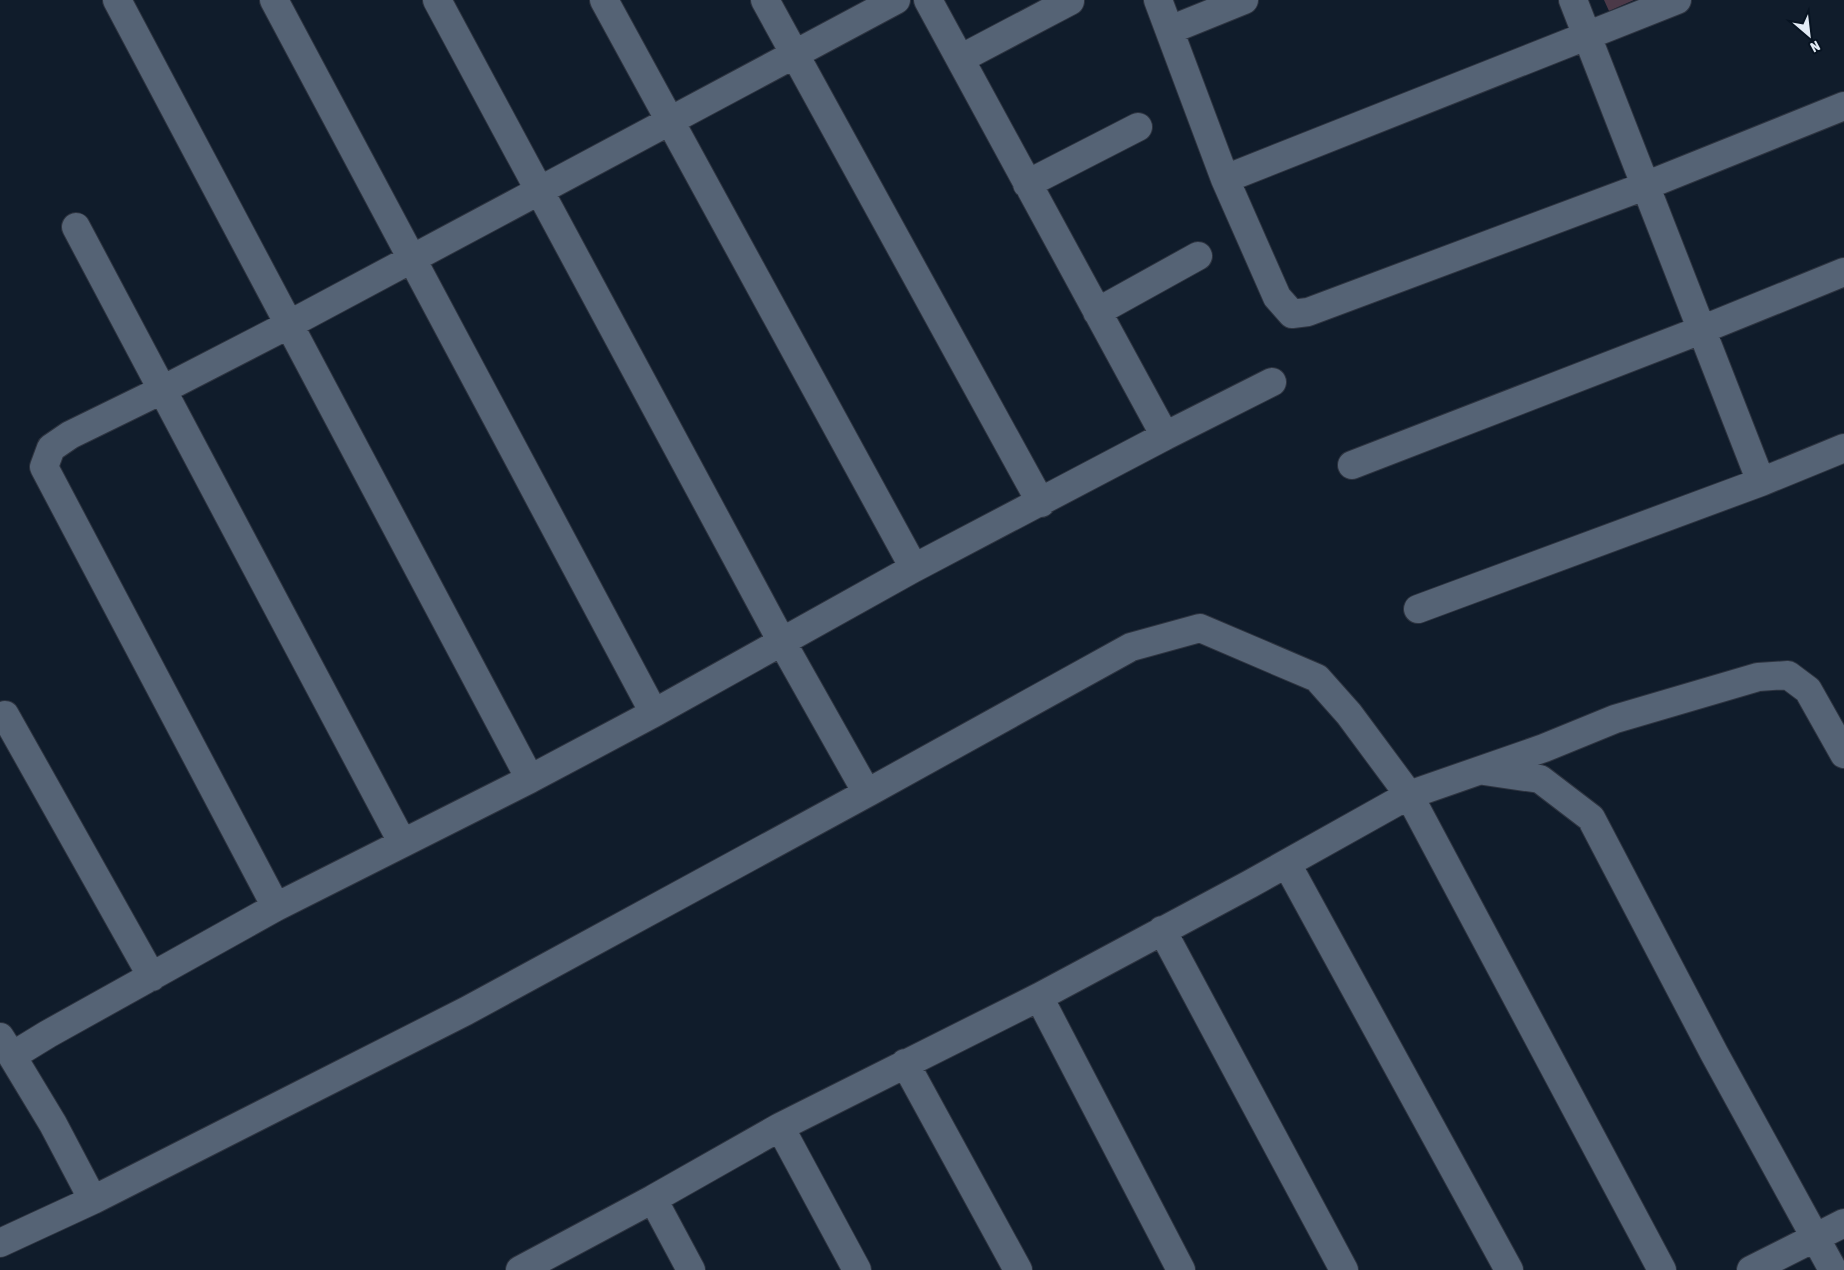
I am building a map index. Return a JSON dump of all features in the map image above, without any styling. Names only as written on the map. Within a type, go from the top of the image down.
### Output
[{"type":"street","points":[[117,0],[530,779]]},
{"type":"street","points":[[274,0],[654,713]]},
{"type":"street","points":[[437,0],[782,642],[867,793]]},
{"type":"street","points":[[604,0],[914,568]]},
{"type":"street","points":[[765,0],[794,56],[1042,503]]},
{"type":"street","points":[[276,907],[44,467],[51,448],[70,435],[288,325],[896,0]]},
{"type":"street","points":[[928,0],[1165,436]]},
{"type":"street","points":[[1158,0],[1225,178],[1277,298],[1292,314],[1308,312],[1645,186],[1844,106]]},
{"type":"street","points":[[1170,30],[1244,0]]},
{"type":"street","points":[[1573,0],[1761,482]]},
{"type":"street","points":[[1225,178],[1677,0]]},
{"type":"street","points":[[960,59],[1070,2]]},
{"type":"street","points":[[1027,184],[1138,127]]},
{"type":"street","points":[[76,227],[402,842]]},
{"type":"street","points":[[1096,312],[1198,256]]},
{"type":"street","points":[[1352,465],[1701,330],[1844,272]]},
{"type":"street","points":[[93,1200],[53,1124],[6,1046],[152,977],[276,907],[530,779],[654,713],[914,568],[1272,382]]},
{"type":"street","points":[[1418,609],[1761,482],[1844,448]]},
{"type":"street","points":[[0,1243],[93,1200],[466,1011],[1131,647],[1200,628],[1317,678],[1349,714],[1409,796],[1662,1270]]},
{"type":"street","points":[[526,1269],[780,1127],[1039,997],[1287,864],[1409,796],[1544,748],[1615,719],[1758,677],[1788,675],[1808,690],[1844,754]]},
{"type":"street","points":[[5,715],[152,977]]},
{"type":"street","points":[[1480,770],[1540,779],[1590,818],[1814,1238],[1833,1270]]},
{"type":"street","points":[[1287,864],[1508,1270]]},
{"type":"street","points":[[1162,930],[1344,1270]]},
{"type":"street","points":[[1039,997],[1181,1270]]},
{"type":"street","points":[[905,1063],[1018,1270]]},
{"type":"street","points":[[780,1127],[857,1270]]},
{"type":"street","points":[[653,1199],[691,1270]]},
{"type":"street","points":[[1751,1270],[1844,1223]]},
{"type":"building","points":[[1604,0],[1634,0],[1609,11]]}]
